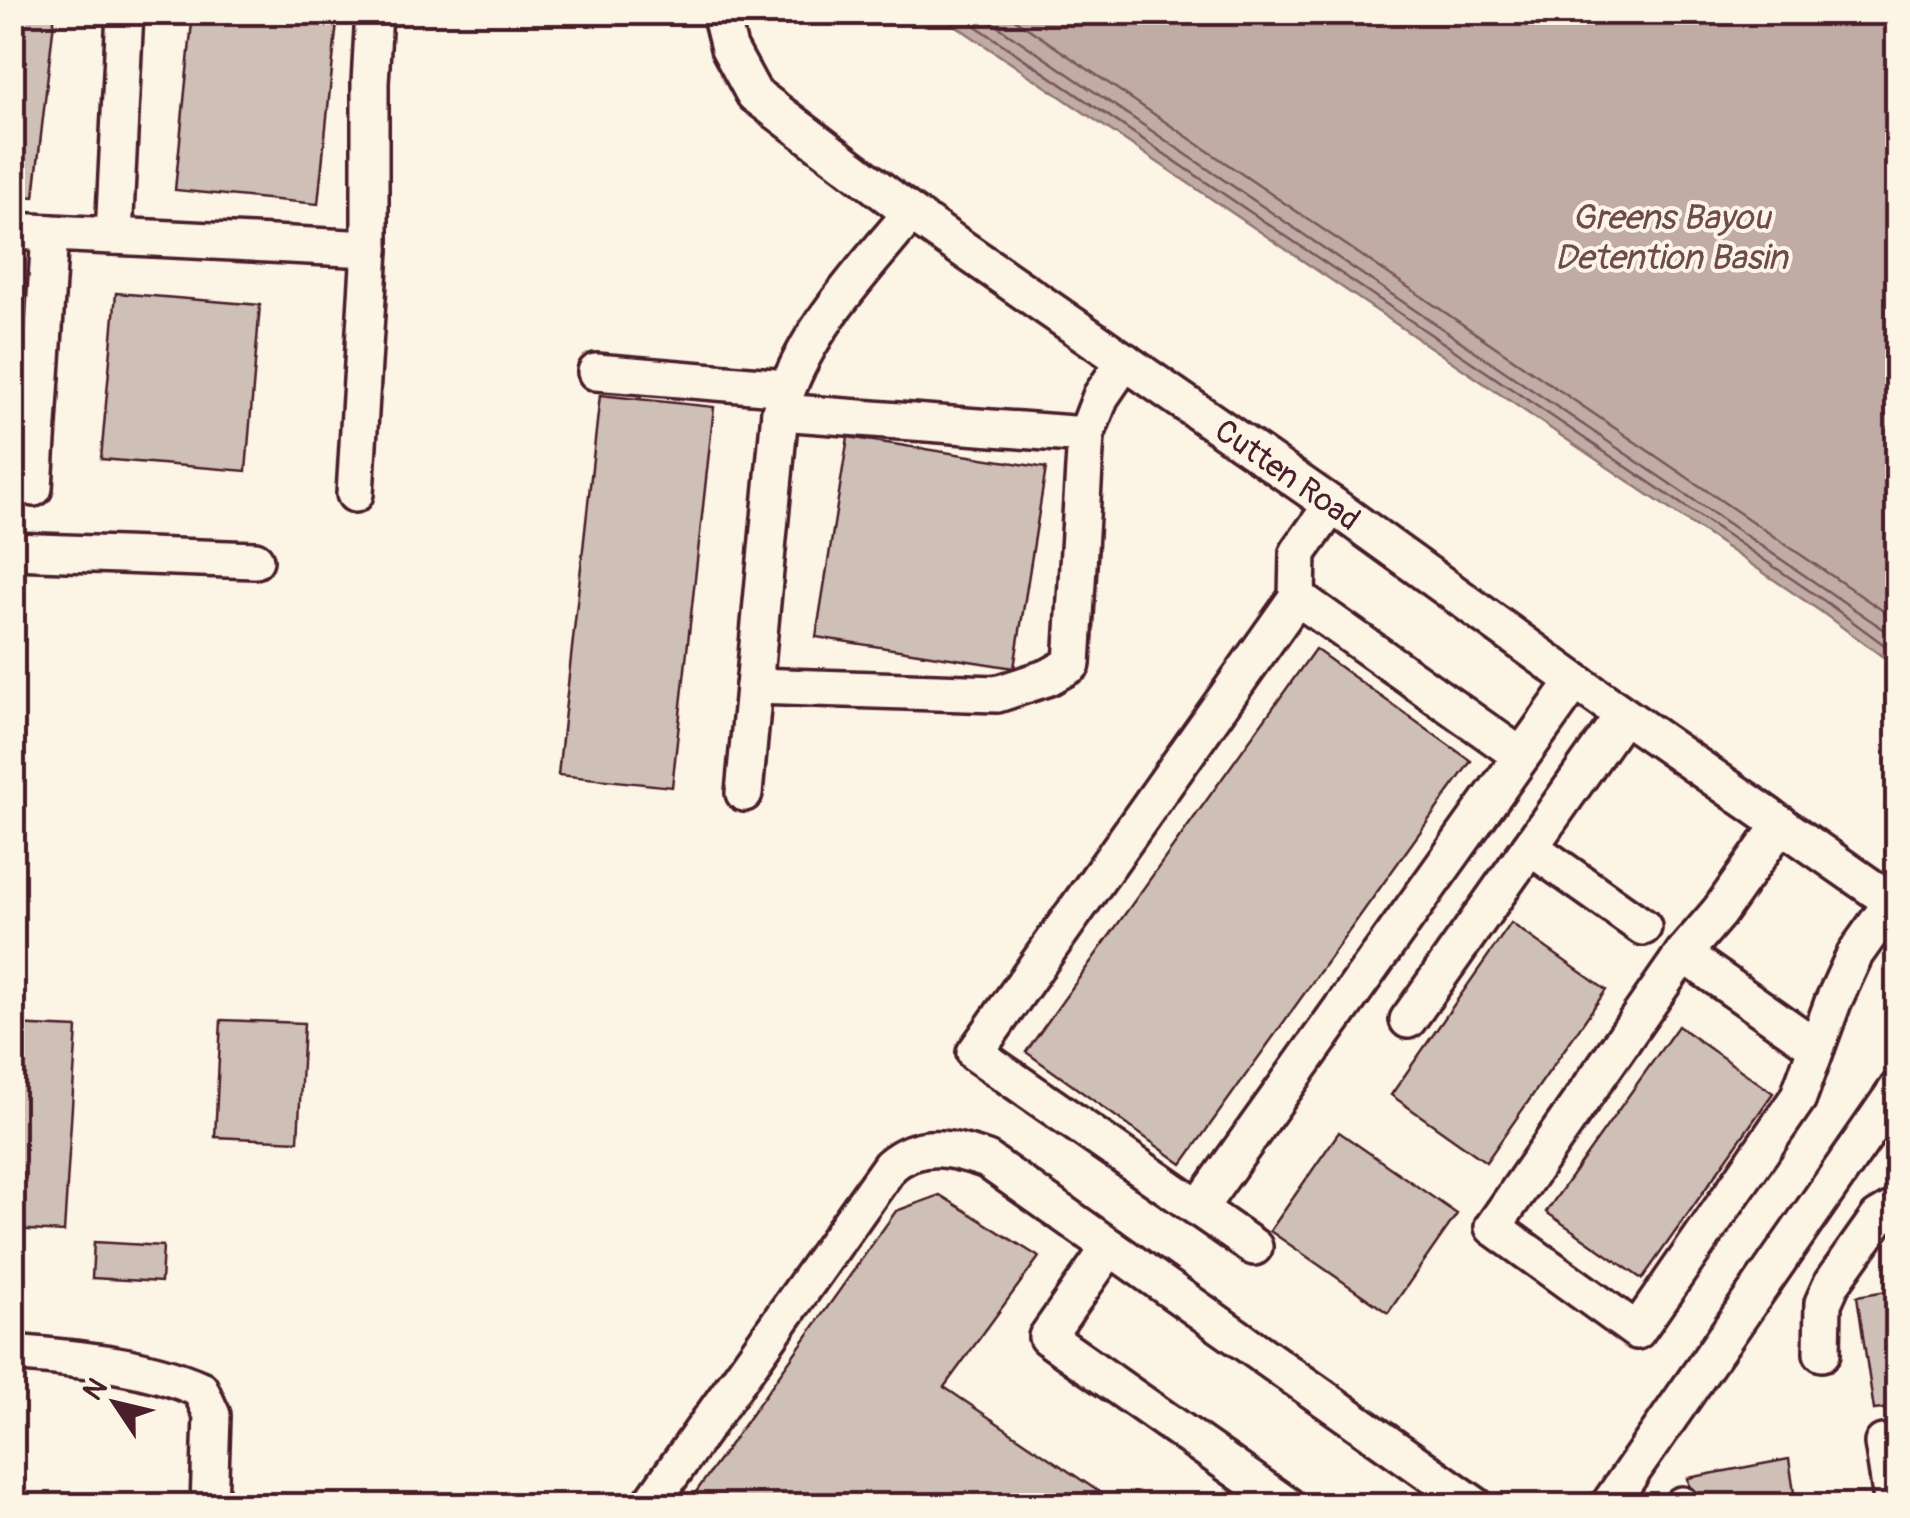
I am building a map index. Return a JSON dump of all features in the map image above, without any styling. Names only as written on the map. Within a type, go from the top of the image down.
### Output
[{"type":"street","points":[[114,236],[124,12]]},
{"type":"street","points":[[355,494],[370,249],[374,12]]},
{"type":"street","name":"Cutten Road","points":[[720,12],[730,48],[754,94],[911,213],[1895,904]]},
{"type":"street","points":[[744,794],[783,400],[814,334],[911,213]]},
{"type":"street","points":[[12,231],[370,249]]},
{"type":"street","points":[[34,488],[50,233]]},
{"type":"street","points":[[754,686],[998,694],[1072,664],[1086,435],[1100,396],[1125,362]]},
{"type":"street","points":[[596,372],[783,400],[1086,435]]},
{"type":"street","points":[[1254,1246],[975,1053],[1297,597],[1298,553],[1332,505]]},
{"type":"street","points":[[12,551],[255,560]]},
{"type":"street","points":[[1297,597],[1521,756]]},
{"type":"street","points":[[1199,1208],[1575,681]]},
{"type":"street","points":[[1408,1020],[1623,714]]},
{"type":"street","points":[[1780,824],[1493,1228],[1637,1331],[1798,1098],[1855,954],[1895,904]]},
{"type":"street","points":[[1530,848],[1643,927]]},
{"type":"street","points":[[1684,954],[1816,1047]]},
{"type":"street","points":[[1608,1506],[1898,1088]]},
{"type":"street","points":[[649,1506],[890,1166],[906,1152],[926,1148],[958,1150],[987,1160],[1476,1506]]},
{"type":"street","points":[[1822,1354],[1823,1304],[1832,1283],[1878,1218],[1898,1206]]},
{"type":"street","points":[[1110,1247],[1047,1337],[1288,1506]]},
{"type":"street","points":[[12,1353],[122,1365],[170,1375],[200,1389],[212,1416],[209,1506]]},
{"type":"street","points":[[1883,1443],[1892,1506]]},
{"type":"water","name":"Greens Bayou Detention Basin","points":[[937,13],[1897,13],[1897,667],[1820,611]]},
{"type":"building","points":[[12,12],[55,12],[34,197],[12,195]]},
{"type":"building","points":[[193,12],[338,12],[318,204],[175,190]]},
{"type":"building","points":[[116,293],[260,305],[246,471],[101,459]]},
{"type":"building","points":[[600,395],[714,407],[672,787],[558,775]]},
{"type":"building","points":[[848,437],[1046,468],[1014,668],[816,637]]},
{"type":"building","points":[[1315,649],[1471,761],[1182,1164],[1026,1052]]},
{"type":"building","points":[[1511,923],[1606,990],[1486,1162],[1391,1095]]},
{"type":"building","points":[[221,1020],[304,1023],[298,1141],[215,1137]]},
{"type":"building","points":[[12,1025],[77,1028],[64,1232],[12,1229]]},
{"type":"building","points":[[1678,1026],[1773,1093],[1642,1279],[1546,1212]]},
{"type":"building","points":[[1339,1132],[1457,1214],[1388,1313],[1270,1231]]},
{"type":"building","points":[[940,1195],[1039,1257],[944,1387],[1120,1506],[686,1506],[896,1211]]},
{"type":"building","points":[[94,1242],[163,1246],[161,1282],[92,1278]]},
{"type":"building","points":[[1898,1289],[1898,1407],[1874,1410],[1857,1296]]},
{"type":"building","points":[[1789,1459],[1796,1506],[1693,1506],[1688,1478]]}]
